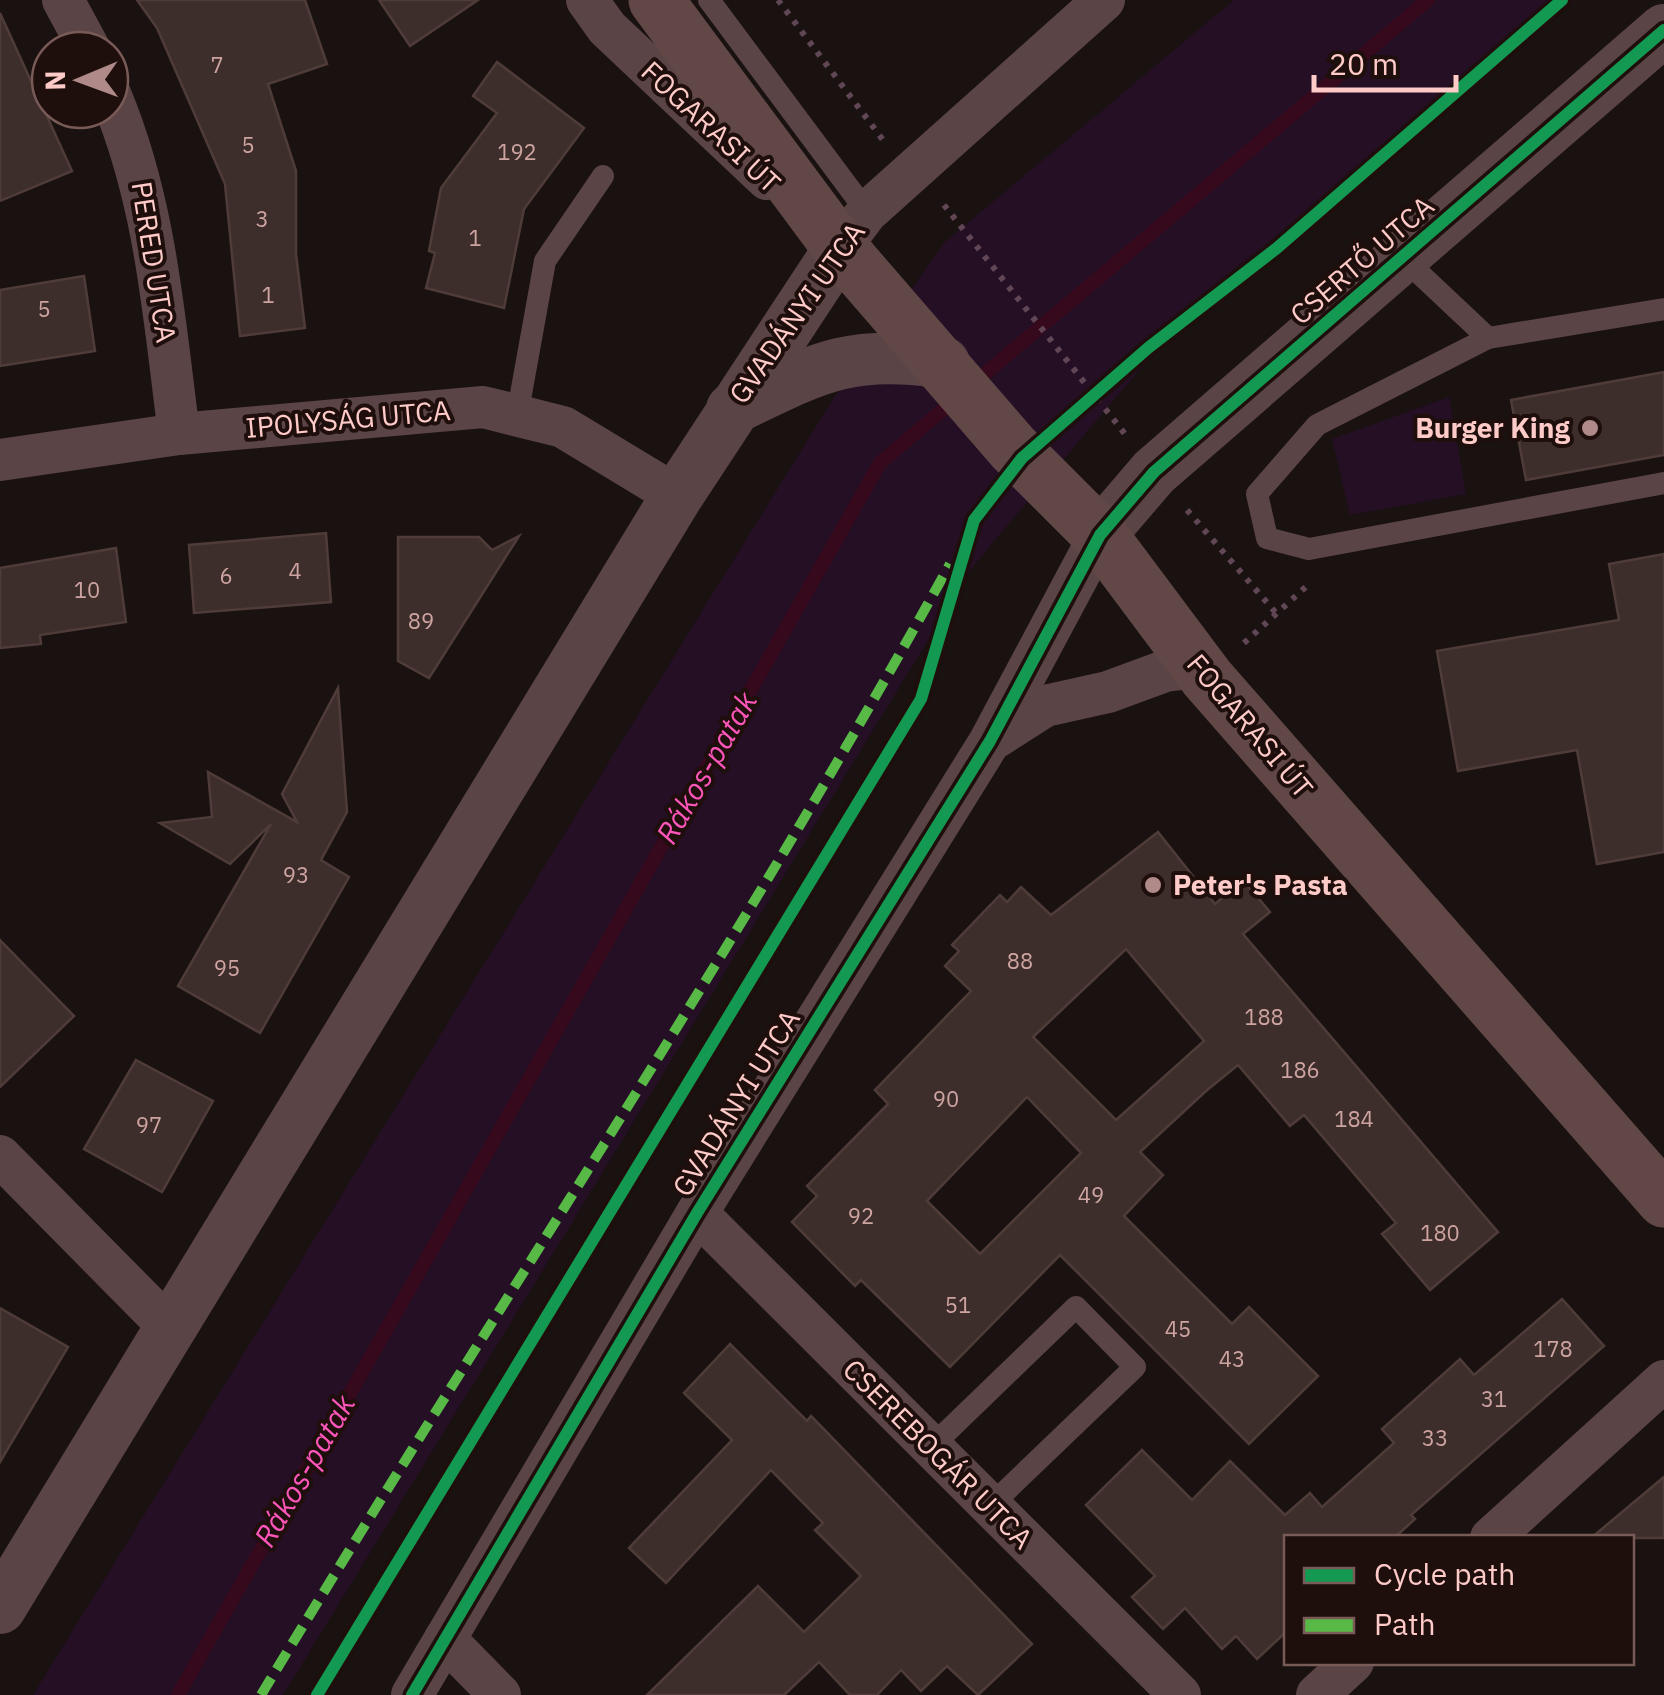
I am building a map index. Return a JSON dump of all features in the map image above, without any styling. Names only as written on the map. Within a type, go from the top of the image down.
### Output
[{"type":"main road","name":"FOGARASI ÚT","points":[[656,0],[854,230],[944,363],[1013,448],[1100,535],[1199,667],[1664,1200]]},
{"type":"street","points":[[63,0],[79,30]]},
{"type":"street","name":"FOGARASI ÚT","points":[[588,0],[606,28],[854,230]]},
{"type":"street","name":"GVADÁNYI UTCA","points":[[0,1608],[677,496],[854,230],[899,155],[1086,6]]},
{"type":"street","name":"CSERTŐ UTCA","points":[[1100,535],[1154,472],[1664,30]]},
{"type":"street","name":"PERED UTCA","points":[[124,130],[138,165],[156,245],[179,434]]},
{"type":"street","points":[[731,410],[821,367],[857,357],[896,355],[944,363]]},
{"type":"street","name":"IPOLYSÁG UTCA","points":[[0,460],[179,434],[483,407],[562,427],[677,496]]},
{"type":"street","name":"GVADÁNYI UTCA","points":[[412,1695],[697,1213],[990,742],[1100,535]]},
{"type":"street","points":[[990,742],[1045,706],[1108,692],[1165,671],[1199,667]]},
{"type":"street","points":[[0,1156],[170,1328]]},
{"type":"street","name":"CSEREBOGÁR UTCA","points":[[697,1213],[1180,1695]]},
{"type":"street","points":[[1494,1535],[1664,1381]]},
{"type":"street","points":[[444,1638],[500,1695]]},
{"type":"street","points":[[1317,1695],[1350,1665]]},
{"type":"lane","points":[[709,0],[854,230]]},
{"type":"lane","points":[[517,416],[546,260],[603,176]]},
{"type":"lane","points":[[1404,258],[1488,338]]},
{"type":"lane","points":[[1664,309],[1488,338],[1317,425],[1257,494],[1266,538],[1309,549],[1664,483]]},
{"type":"lane","points":[[931,1447],[1076,1307],[1135,1367],[990,1506]]},
{"type":"path","points":[[778,0],[899,155],[1083,378],[1091,398],[1276,612]]},
{"type":"path","points":[[1091,398],[1109,382]]},
{"type":"shaded area","points":[[1234,0],[1574,0],[1157,349],[974,565],[283,1695],[33,1695],[833,399],[945,242]]},
{"type":"shaded area","points":[[1449,397],[1466,494],[1350,515],[1332,439]]},
{"type":"building","points":[[137,0],[305,0],[327,64],[268,84],[296,171],[296,254],[305,328],[240,336],[225,184],[157,28]]},
{"type":"building","points":[[379,0],[478,0],[410,46]]},
{"type":"building","points":[[0,13],[30,79],[30,130],[53,130],[72,171],[0,201]]},
{"type":"building","points":[[497,62],[584,128],[524,209],[504,308],[426,288],[435,253],[429,251],[441,188],[497,113],[473,96]]},
{"type":"building","points":[[84,276],[95,351],[0,366],[0,290]]},
{"type":"building","name":"Burger King","points":[[1664,372],[1664,455],[1526,480],[1511,400]]},
{"type":"building","points":[[326,533],[331,602],[194,613],[189,545]]},
{"type":"building","points":[[519,536],[429,678],[398,661],[398,537],[479,537],[492,550]]},
{"type":"building","points":[[116,548],[126,622],[40,635],[41,644],[0,648],[0,568]]},
{"type":"building","points":[[1664,554],[1664,852],[1597,864],[1577,750],[1458,771],[1437,651],[1619,620],[1609,564]]},
{"type":"building","points":[[338,688],[347,812],[321,860],[349,877],[260,1033],[178,986],[271,824],[230,864],[160,823],[212,817],[208,772],[297,822],[282,794]]},
{"type":"building","points":[[1158,832],[1215,904],[1243,880],[1270,912],[1243,934],[1498,1232],[1430,1290],[1382,1234],[1396,1223],[1304,1115],[1290,1126],[1238,1065],[1206,1091],[1140,1152],[1163,1175],[1124,1216],[1232,1324],[1249,1307],[1318,1376],[1249,1444],[1060,1255],[950,1367],[861,1280],[855,1286],[792,1222],[817,1196],[807,1186],[888,1104],[875,1090],[971,991],[945,966],[959,951],[952,945],[1000,895],[1007,902],[1021,887],[1051,915]],"holes":[[[1126,949],[1204,1041],[1116,1120],[1033,1037]],[[1027,1097],[1081,1153],[980,1254],[927,1201]]]},
{"type":"building","points":[[0,940],[74,1016],[0,1087]]},
{"type":"building","points":[[136,1060],[213,1101],[162,1192],[84,1149]]},
{"type":"building","points":[[1562,1299],[1604,1346],[1411,1515],[1415,1519],[1397,1535],[1284,1535],[1284,1634],[1257,1659],[1236,1636],[1222,1649],[1185,1608],[1163,1629],[1132,1597],[1155,1576],[1086,1505],[1142,1450],[1192,1500],[1230,1461],[1285,1515],[1310,1493],[1322,1507],[1394,1443],[1382,1429],[1460,1359],[1474,1375]]},
{"type":"building","points":[[0,1308],[68,1347],[0,1462]]},
{"type":"building","points":[[730,1344],[807,1421],[811,1416],[1032,1644],[978,1695],[947,1666],[921,1691],[901,1670],[877,1695],[850,1695],[819,1662],[784,1695],[647,1695],[758,1586],[804,1632],[861,1576],[815,1530],[823,1523],[771,1470],[666,1583],[629,1548],[732,1440],[684,1393]]},
{"type":"building","points":[[1664,1477],[1664,1538],[1595,1535]]},
{"type":"waterway","name":"Rákos-patak","points":[[974,383],[1428,0]]},
{"type":"waterway","name":"Rákos-patak","points":[[178,1695],[880,463],[958,397]]},
{"type":"marked path","points":[[261,1695],[785,851],[950,564]]},
{"type":"cycle path","points":[[317,1695],[921,699],[974,520],[1022,458],[1148,348],[1277,248],[1562,0]]},
{"type":"cycle path","points":[[412,1695],[697,1213],[990,741],[1100,535],[1154,472],[1664,30]]},
{"type":"place","name":"Burger King","points":[[1590,428]]},
{"type":"place","name":"Peter's Pasta","points":[[1153,885]]}]
